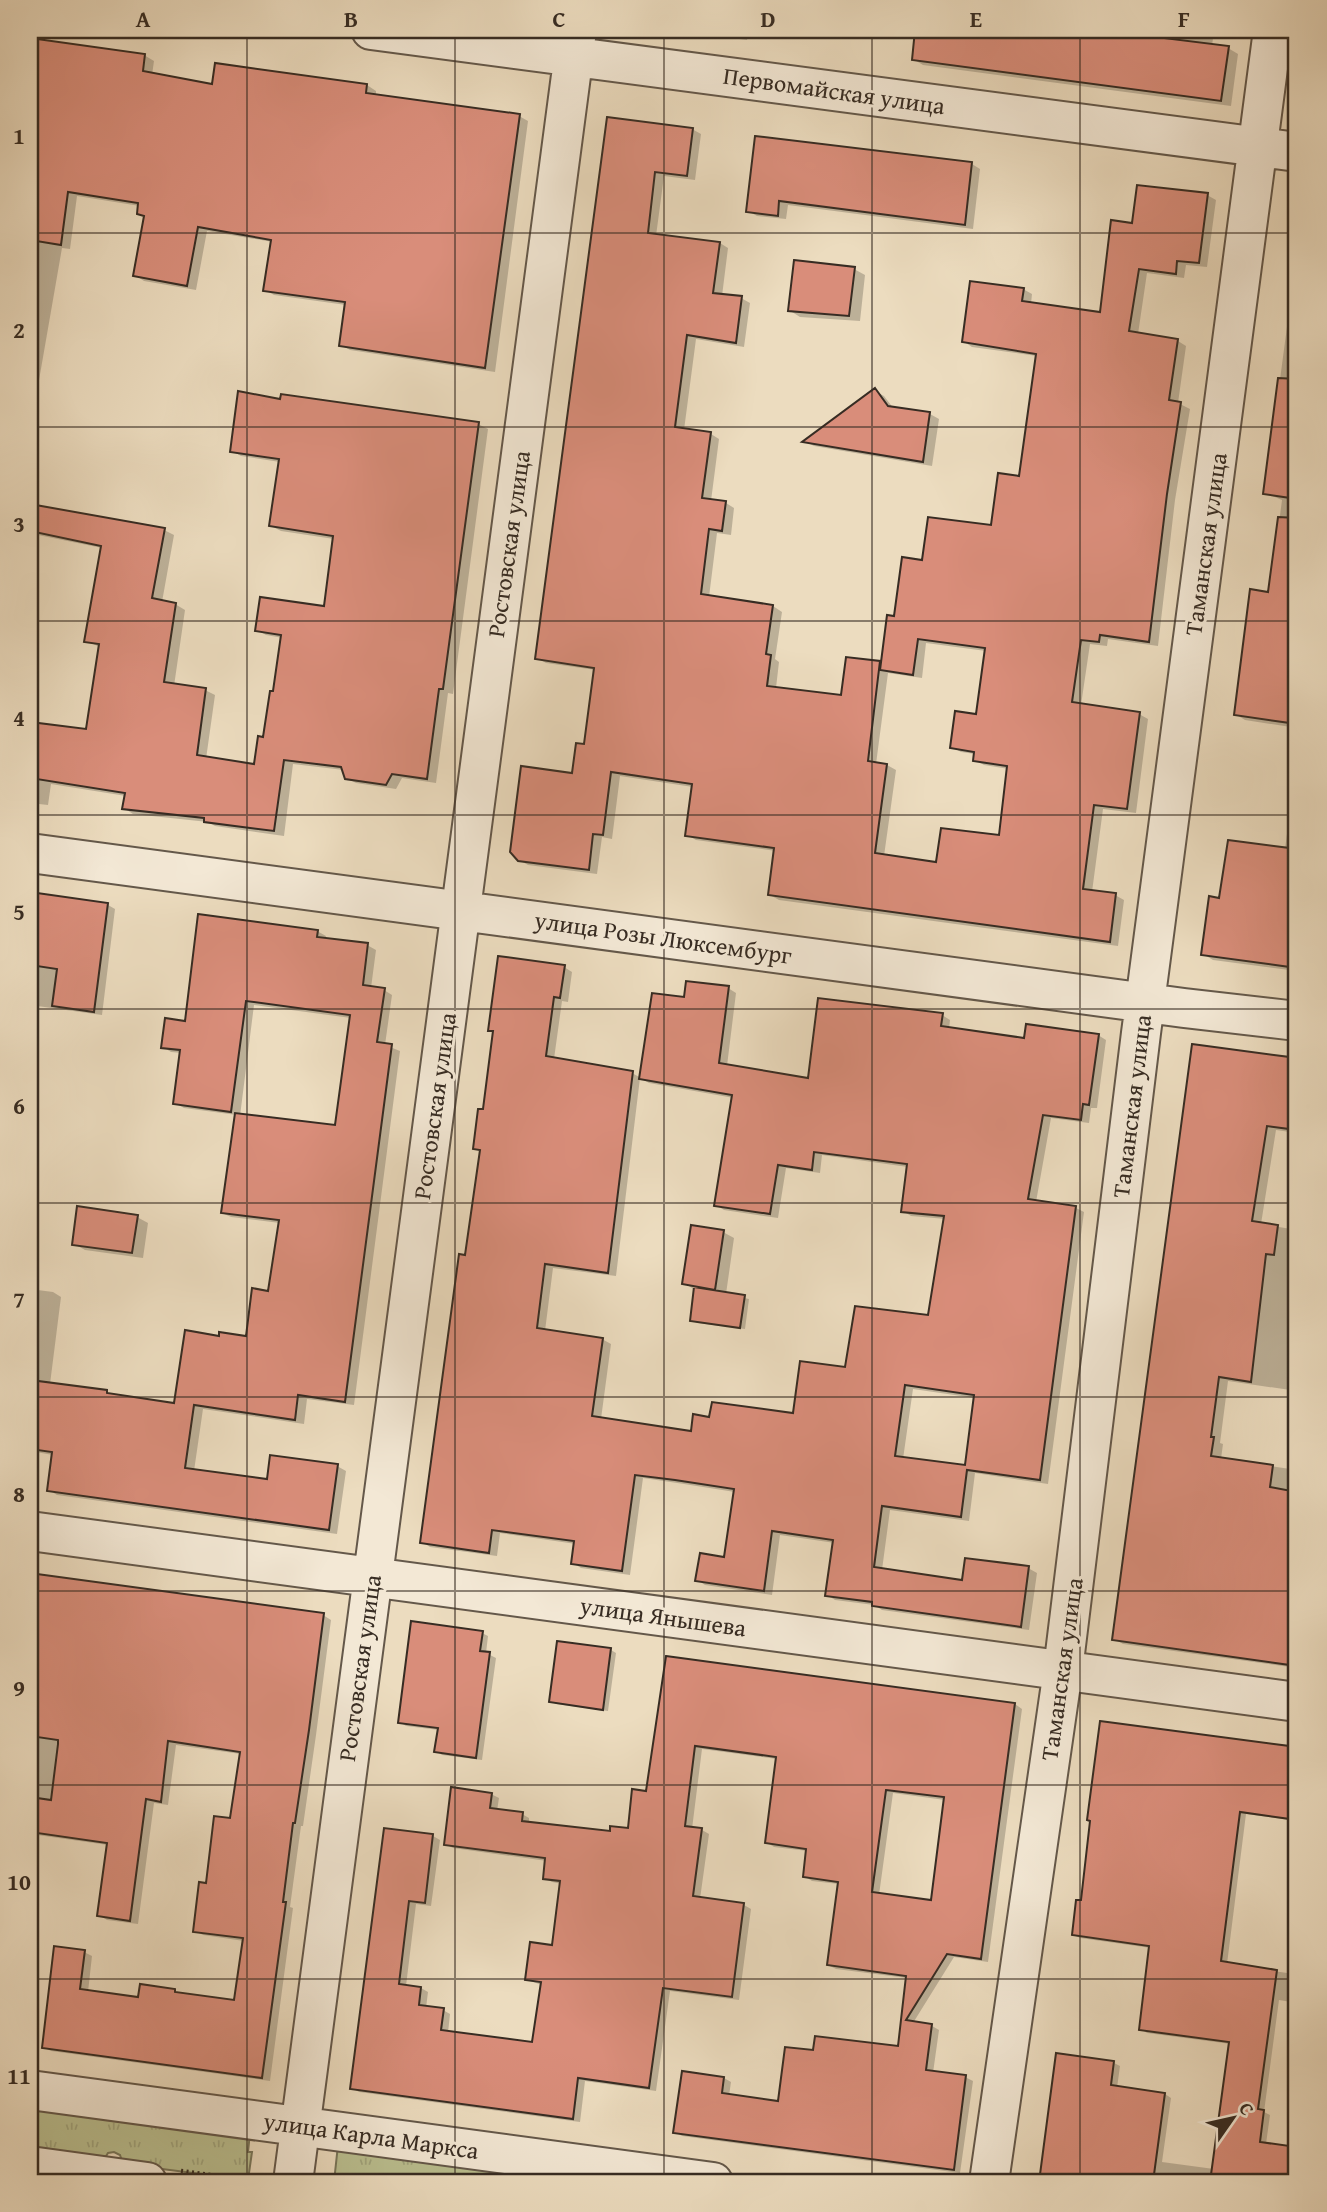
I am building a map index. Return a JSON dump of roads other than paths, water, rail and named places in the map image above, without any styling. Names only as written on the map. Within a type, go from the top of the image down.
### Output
[{"type":"street","name":"Первомайская улица","points":[[371,30],[576,43],[1297,152]]},
{"type":"street","name":"Таманская улица","points":[[989,2182],[1063,1670],[1145,1002],[1273,30]]},
{"type":"street","name":"Ростовская улица","points":[[293,2182],[576,43]]},
{"type":"street","name":"улица Розы Люксембург","points":[[30,853],[1297,1021]]},
{"type":"street","name":"улица Янышева","points":[[30,1531],[1297,1702]]},
{"type":"street","name":"улица Карла Маркса","points":[[30,2090],[713,2182]]},
{"type":"street","points":[[30,2166],[147,2182]]}]
